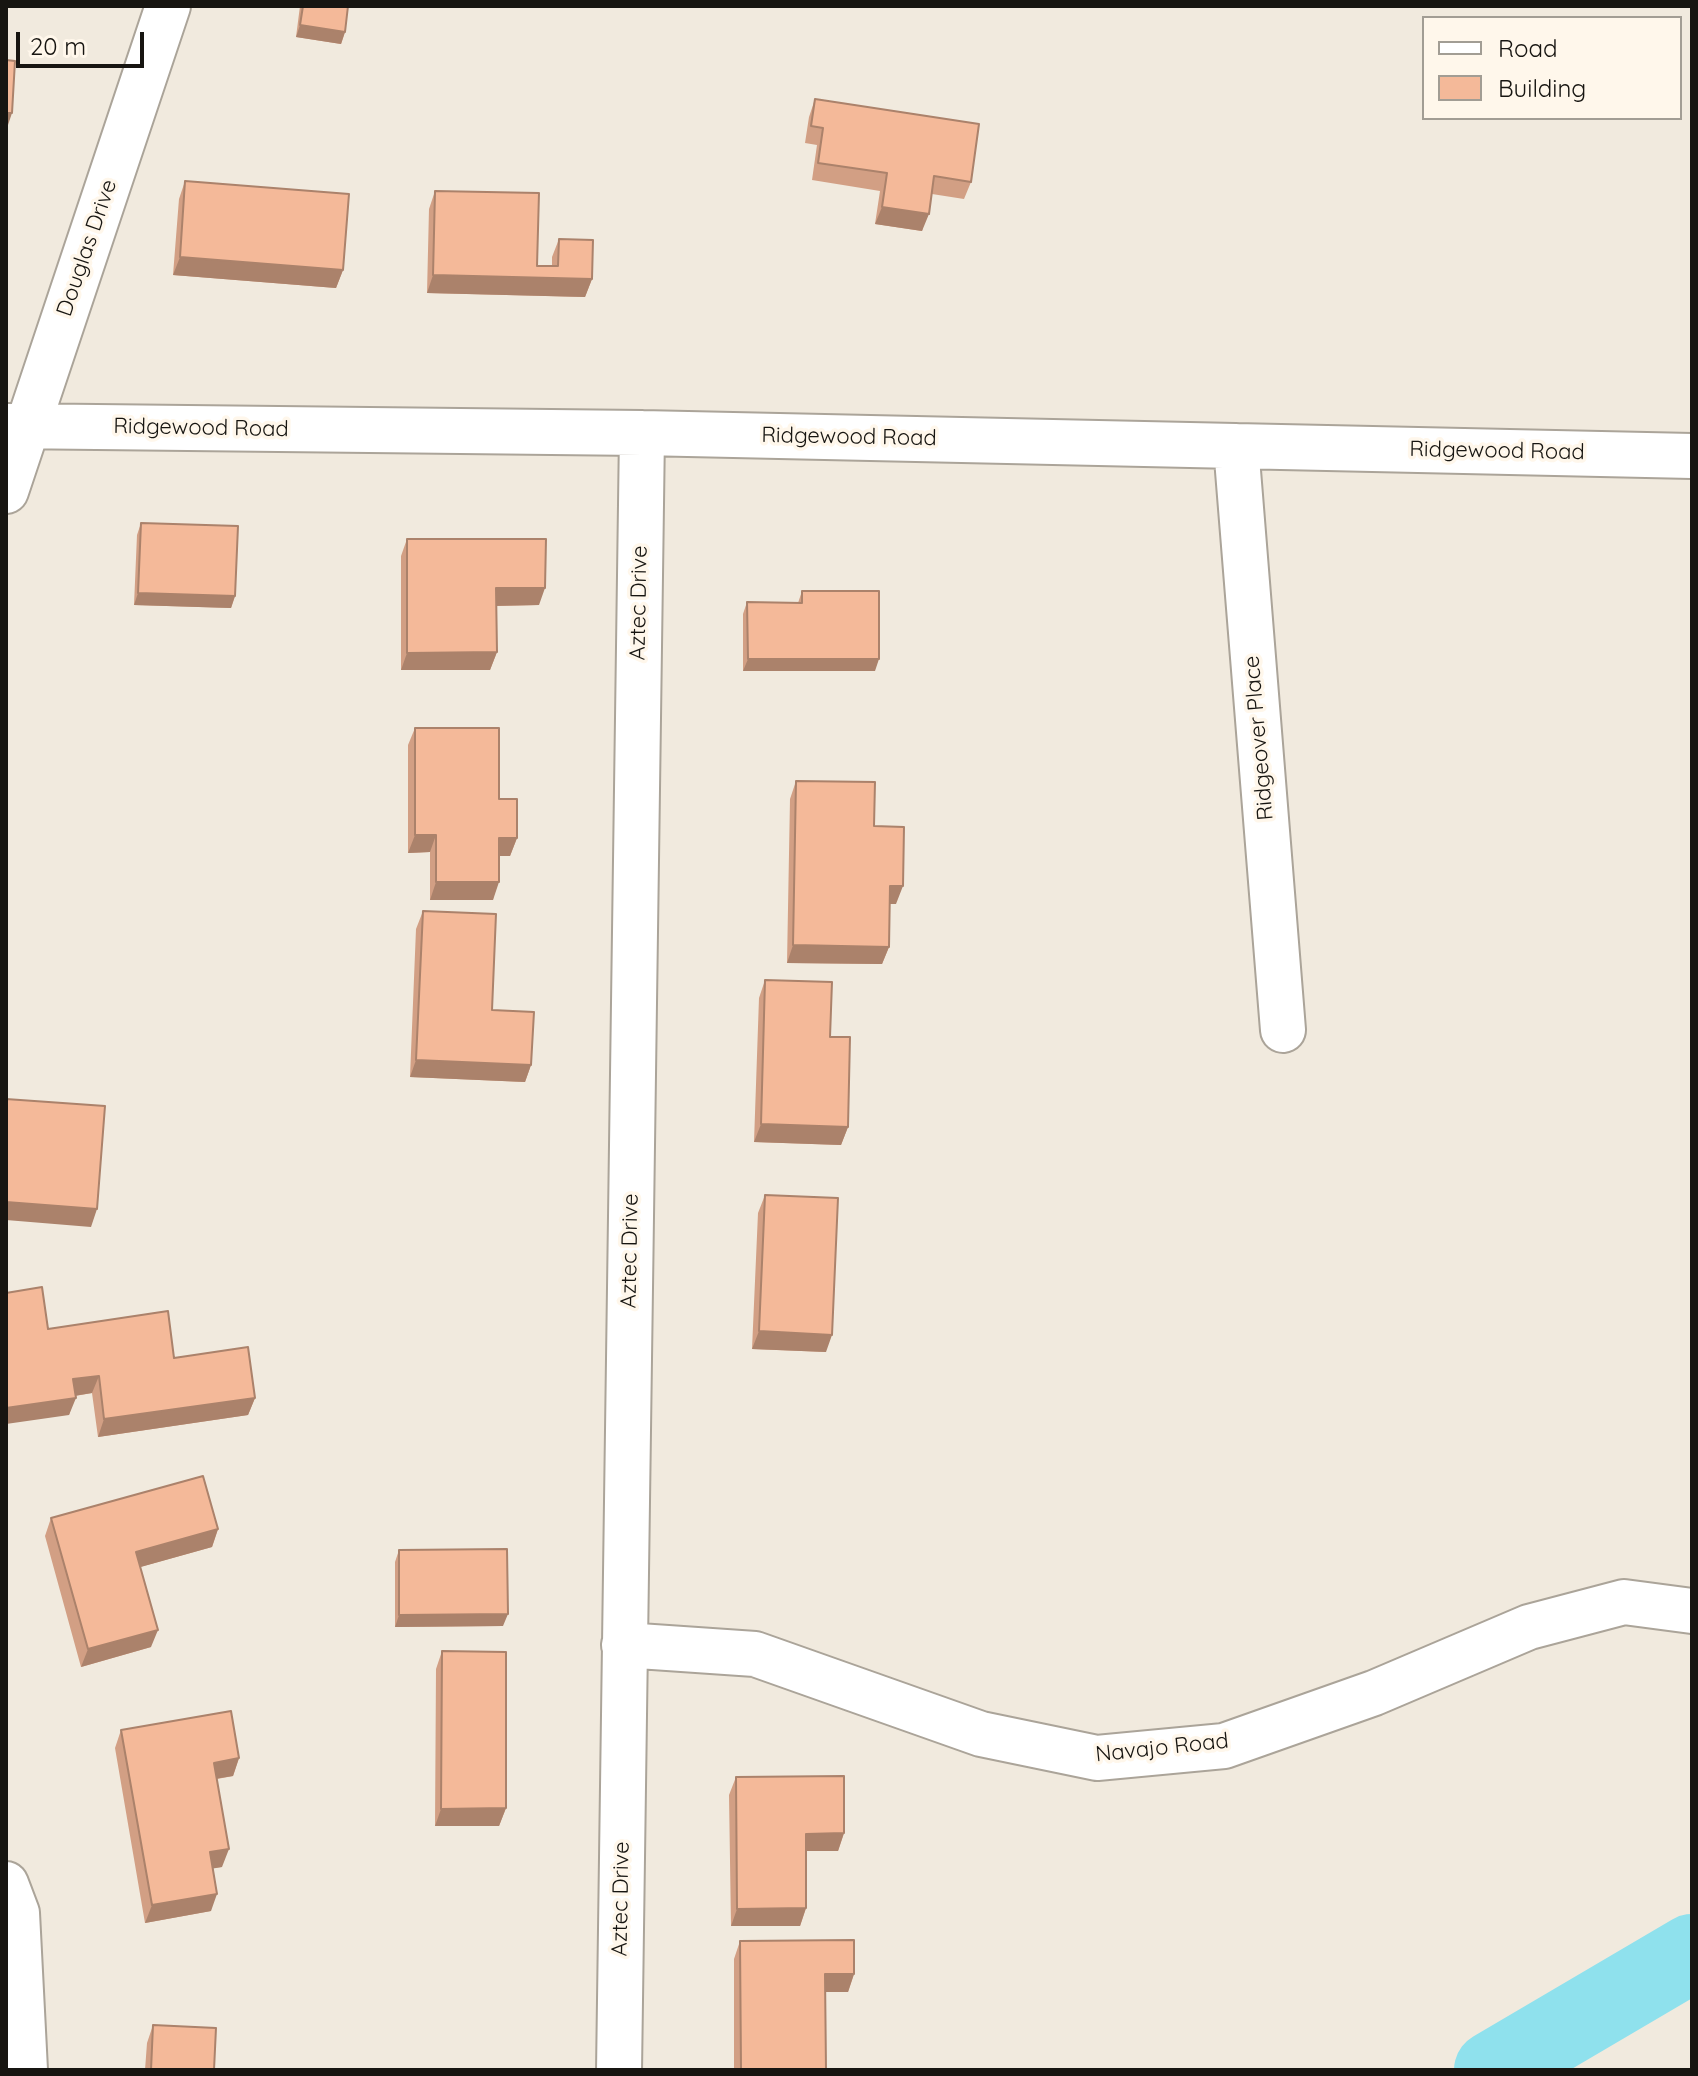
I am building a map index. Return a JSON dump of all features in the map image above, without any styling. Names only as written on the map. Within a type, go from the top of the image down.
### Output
[{"type":"street","name":"Douglas Drive","points":[[6,491],[17,426],[168,6]]},
{"type":"street","name":"Ridgewood Road","points":[[17,426],[642,433],[1692,456]]},
{"type":"street","name":"Aztec Drive","points":[[619,2070],[642,433]]},
{"type":"street","name":"Ridgeover Place","points":[[1236,446],[1283,1030]]},
{"type":"street","name":"Navajo Road","points":[[624,1645],[755,1654],[981,1734],[1097,1758],[1224,1746],[1374,1693],[1529,1627],[1624,1602],[1692,1611]]},
{"type":"street","points":[[6,1884],[17,1913],[25,2070]]},
{"type":"building","points":[[303,6],[348,6],[345,32],[300,25]]},
{"type":"building","points":[[6,60],[15,61],[12,113],[6,113]]},
{"type":"building","points":[[815,99],[979,124],[971,182],[934,176],[929,214],[882,207],[887,173],[818,163],[823,128],[811,126]]},
{"type":"building","points":[[185,181],[349,194],[343,270],[180,257]]},
{"type":"building","points":[[435,191],[539,193],[537,266],[558,266],[559,239],[593,240],[592,279],[433,275]]},
{"type":"building","points":[[141,523],[238,526],[235,596],[138,593]]},
{"type":"building","points":[[407,539],[546,539],[545,588],[496,588],[497,652],[407,653]]},
{"type":"building","points":[[802,591],[879,591],[879,659],[748,659],[747,602],[802,603]]},
{"type":"building","points":[[415,728],[499,728],[499,799],[517,799],[517,838],[499,838],[499,882],[436,882],[436,835],[415,835]]},
{"type":"building","points":[[796,781],[875,782],[874,826],[904,827],[903,886],[890,886],[889,947],[793,945]]},
{"type":"building","points":[[423,911],[496,914],[492,1010],[534,1012],[531,1065],[416,1060]]},
{"type":"building","points":[[765,980],[832,982],[830,1037],[850,1037],[848,1127],[761,1124]]},
{"type":"building","points":[[6,1099],[105,1106],[97,1209],[6,1202]]},
{"type":"building","points":[[765,1195],[838,1198],[832,1335],[759,1331]]},
{"type":"building","points":[[42,1287],[48,1329],[168,1311],[174,1358],[248,1347],[255,1398],[104,1419],[99,1376],[73,1379],[76,1398],[6,1408],[6,1293]]},
{"type":"building","points":[[203,1476],[218,1529],[136,1552],[158,1630],[88,1649],[51,1518]]},
{"type":"building","points":[[507,1549],[508,1614],[399,1615],[399,1550]]},
{"type":"building","points":[[442,1651],[506,1652],[506,1808],[441,1809]]},
{"type":"building","points":[[231,1711],[239,1758],[214,1763],[229,1849],[210,1852],[217,1894],[152,1905],[121,1730]]},
{"type":"building","points":[[844,1776],[844,1833],[806,1834],[806,1908],[737,1909],[736,1777]]},
{"type":"building","points":[[854,1940],[854,1974],[825,1974],[826,2070],[741,2070],[740,1941]]},
{"type":"building","points":[[153,2025],[216,2028],[214,2070],[151,2070]]},
{"type":"waterway","points":[[1493,2070],[1692,1953]]}]
